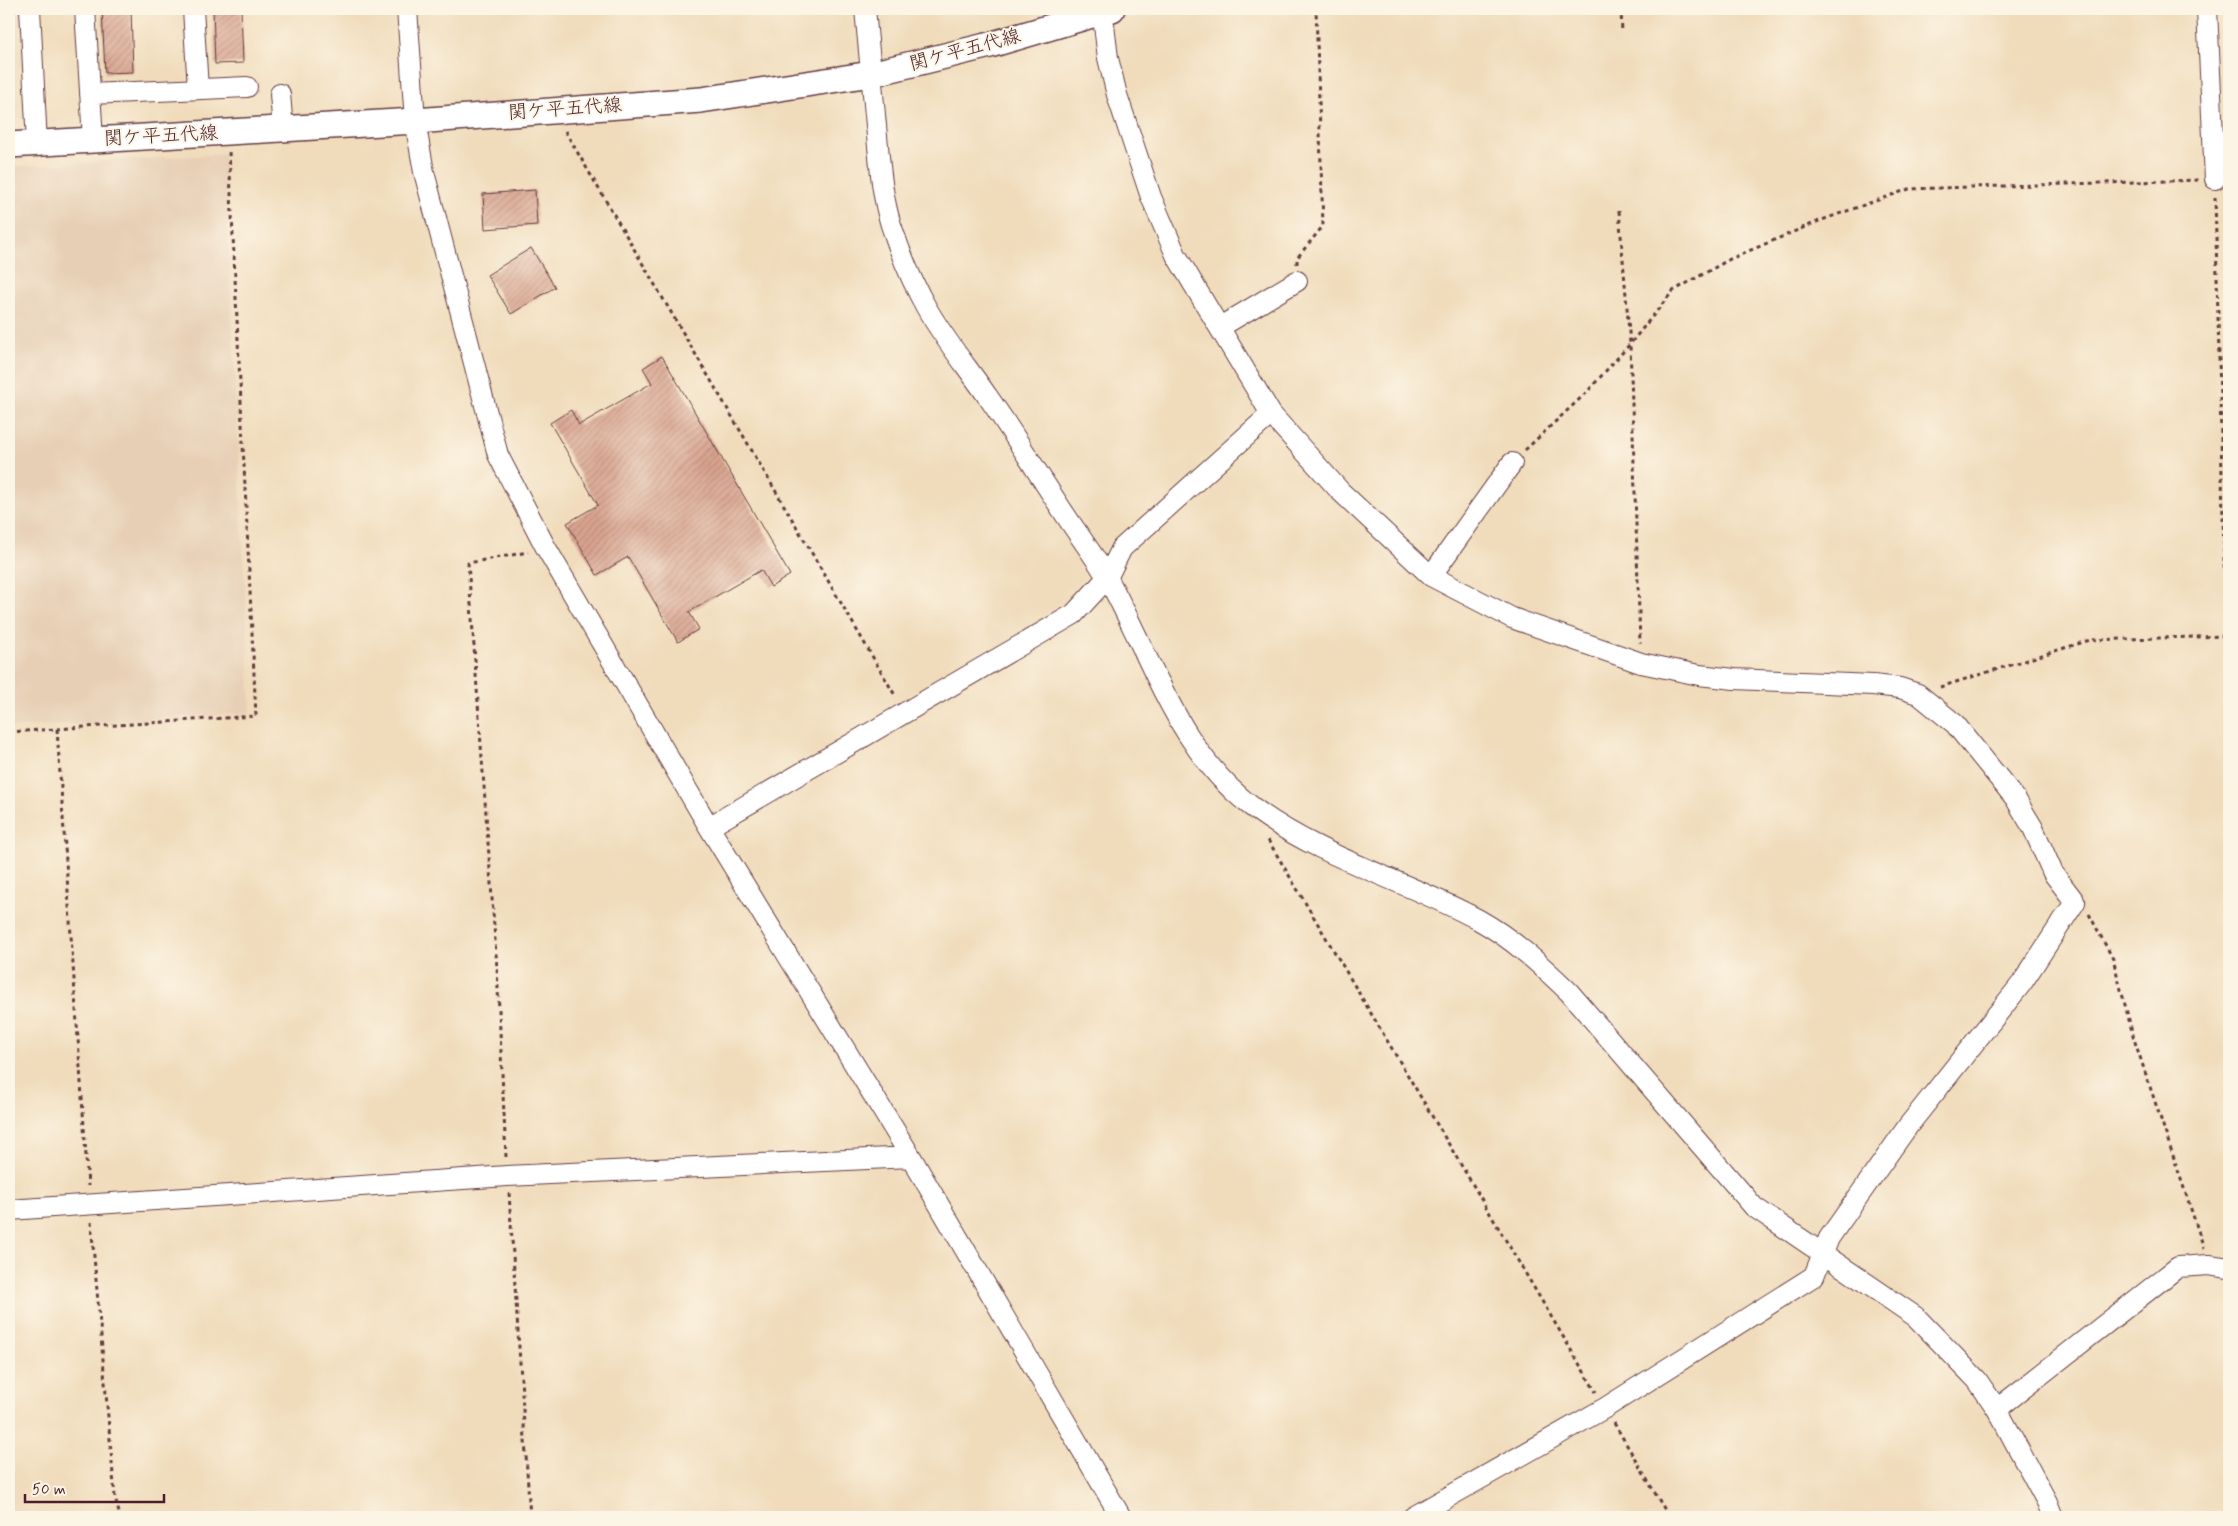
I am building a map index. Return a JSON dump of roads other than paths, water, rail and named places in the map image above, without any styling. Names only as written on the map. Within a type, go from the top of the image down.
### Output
[{"type":"main road","name":"関ケ平五代線","points":[[9,145],[415,121],[701,100],[871,74],[990,44],[1105,10]]},
{"type":"street","points":[[30,9],[37,144]]},
{"type":"street","points":[[85,9],[93,140]]},
{"type":"street","points":[[193,9],[198,89]]},
{"type":"street","points":[[407,9],[415,121],[424,172],[498,455],[545,546],[709,827],[910,1157],[1122,1517]]},
{"type":"street","points":[[865,9],[883,190],[890,222],[902,256],[926,307],[1009,427],[1107,578],[1190,738],[1230,787],[1253,808],[1289,832],[1331,854],[1454,908],[1481,922],[1508,939],[1536,961],[1569,992],[1754,1207],[1916,1317],[1977,1380],[1997,1409],[2047,1502],[2053,1517]]},
{"type":"street","points":[[2207,9],[2214,179]]},
{"type":"street","points":[[1105,10],[1108,58],[1117,95],[1151,197],[1176,255],[1271,414],[1340,491],[1431,576],[1512,618],[1641,663],[1734,679],[1872,685],[1900,688],[1918,694],[1955,724],[2015,798],[2033,828],[2053,873],[2075,902],[2022,983],[1908,1126],[1829,1238],[1814,1276],[1605,1408],[1413,1517]]},
{"type":"street","points":[[90,94],[247,87]]},
{"type":"street","points":[[280,94],[283,129]]},
{"type":"street","points":[[1220,327],[1297,281]]},
{"type":"street","points":[[709,827],[1074,614],[1107,578],[1122,548],[1271,414]]},
{"type":"street","points":[[1431,576],[1512,463]]},
{"type":"street","points":[[9,1210],[507,1176],[910,1157]]},
{"type":"street","points":[[1997,1409],[2178,1267],[2209,1265],[2229,1268]]}]
